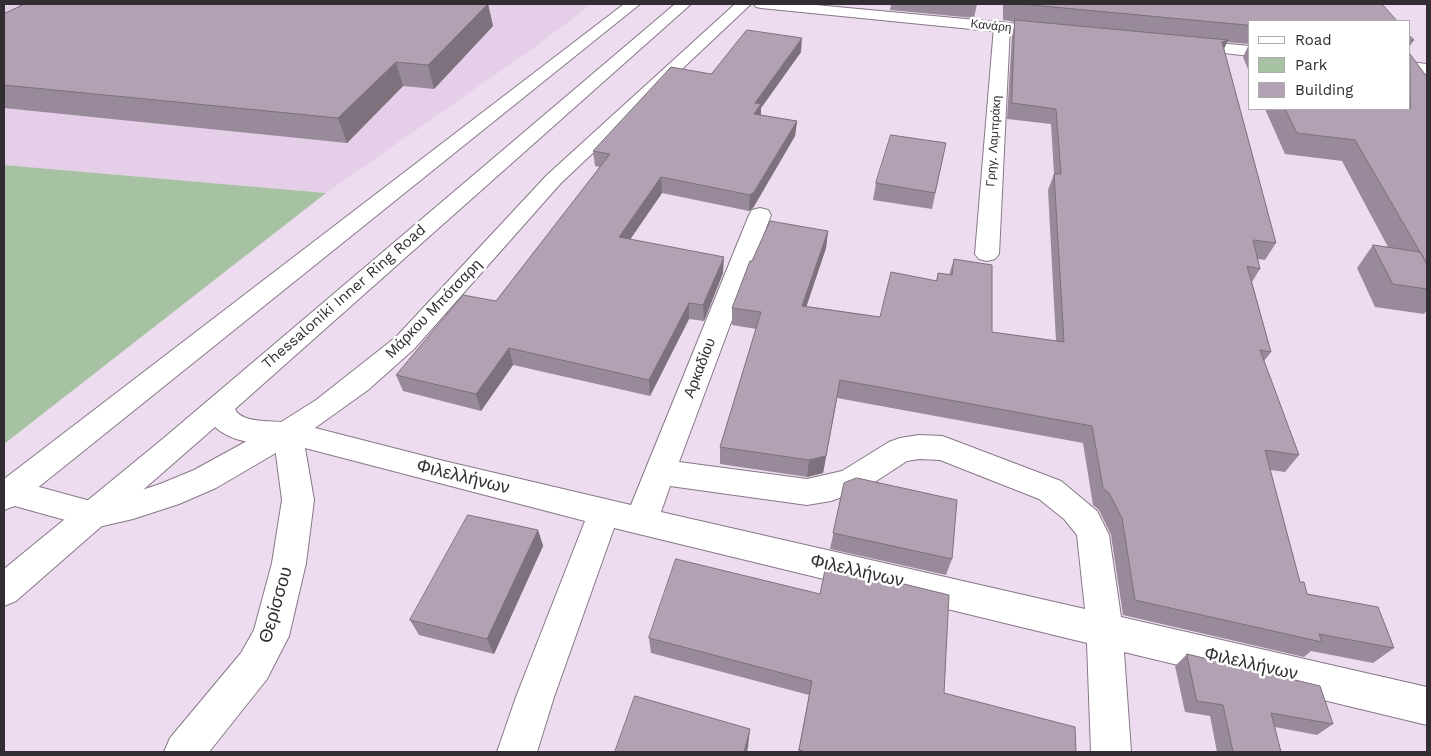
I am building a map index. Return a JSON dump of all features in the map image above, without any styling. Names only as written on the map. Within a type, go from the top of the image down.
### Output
[{"type":"main road","points":[[7,495],[632,4]]},
{"type":"main road","name":"Thessaloniki Inner Ring Road","points":[[4,590],[94,515],[590,83],[684,4]]},
{"type":"main road","name":"Μάρκου Μπότσαρη","points":[[7,495],[94,515],[168,495],[205,479],[288,432],[358,383],[405,343],[554,179],[744,4]]},
{"type":"main road","name":"Κανάρη","points":[[761,4],[1062,33]]},
{"type":"main road","name":"Γρηγ. Λαμπράκη","points":[[987,254],[1002,27]]},
{"type":"main road","points":[[1170,44],[1248,51]]},
{"type":"main road","points":[[1411,67],[1427,69]]},
{"type":"main road","name":"Αρκαδίου","points":[[641,521],[760,214]]},
{"type":"main road","name":"Φιλελλήνων","points":[[220,405],[226,420],[240,428],[258,432],[288,432],[444,473],[641,521],[1427,706]]},
{"type":"main road","name":"Θερίσσου","points":[[184,752],[254,666],[271,636],[289,564],[298,500],[288,432]]},
{"type":"main road","points":[[660,472],[807,492],[832,488],[853,480],[900,450],[919,447],[942,448],[1050,490],[1080,516],[1093,535],[1105,629],[1111,752]]},
{"type":"main road","points":[[516,752],[604,512]]},
{"type":"shaded area","points":[[9,4],[592,4],[532,49],[326,193],[4,165],[4,6]]},
{"type":"green space","points":[[4,165],[326,193],[4,444]]},
{"type":"building","points":[[25,4],[488,4],[428,65],[396,62],[338,118],[4,85],[4,14]]},
{"type":"building","points":[[1021,4],[1382,4],[1396,20],[1248,20],[1248,25]]},
{"type":"building","points":[[1015,20],[1228,40],[1222,42],[1276,243],[1253,240],[1260,269],[1247,266],[1271,352],[1260,350],[1299,455],[1265,450],[1300,582],[1304,582],[1307,594],[1378,607],[1394,648],[1319,634],[1322,642],[1135,600],[1122,518],[1109,493],[1103,488],[1092,426],[840,380],[826,456],[809,460],[720,447],[761,312],[732,308],[750,261],[752,261],[770,221],[828,231],[802,306],[880,317],[891,272],[937,281],[938,273],[952,275],[954,259],[992,265],[992,332],[1064,342],[1054,174],[1061,174],[1056,109],[1012,103]]},
{"type":"building","points":[[747,30],[802,38],[755,103],[761,104],[754,114],[797,121],[754,192],[750,195],[661,177],[619,237],[724,257],[703,305],[689,303],[649,380],[509,348],[476,394],[396,375],[463,295],[496,301],[610,154],[593,151],[671,67],[711,74]]},
{"type":"building","points":[[1411,55],[1427,77],[1427,264],[1355,140],[1297,133],[1286,110],[1411,110]]},
{"type":"building","points":[[891,135],[946,143],[935,193],[876,183]]},
{"type":"building","points":[[1373,245],[1420,252],[1427,264],[1427,289],[1393,284]]},
{"type":"building","points":[[857,478],[957,500],[952,559],[833,533],[844,483]]},
{"type":"building","points":[[468,515],[538,530],[487,639],[410,620]]},
{"type":"building","points":[[676,559],[820,594],[826,565],[949,595],[944,693],[1075,727],[1076,752],[806,752],[799,750],[812,681],[649,638]]},
{"type":"building","points":[[1187,654],[1320,686],[1333,724],[1271,713],[1281,752],[1233,752],[1223,705],[1197,701]]},
{"type":"building","points":[[635,696],[750,729],[744,752],[615,752]]}]
